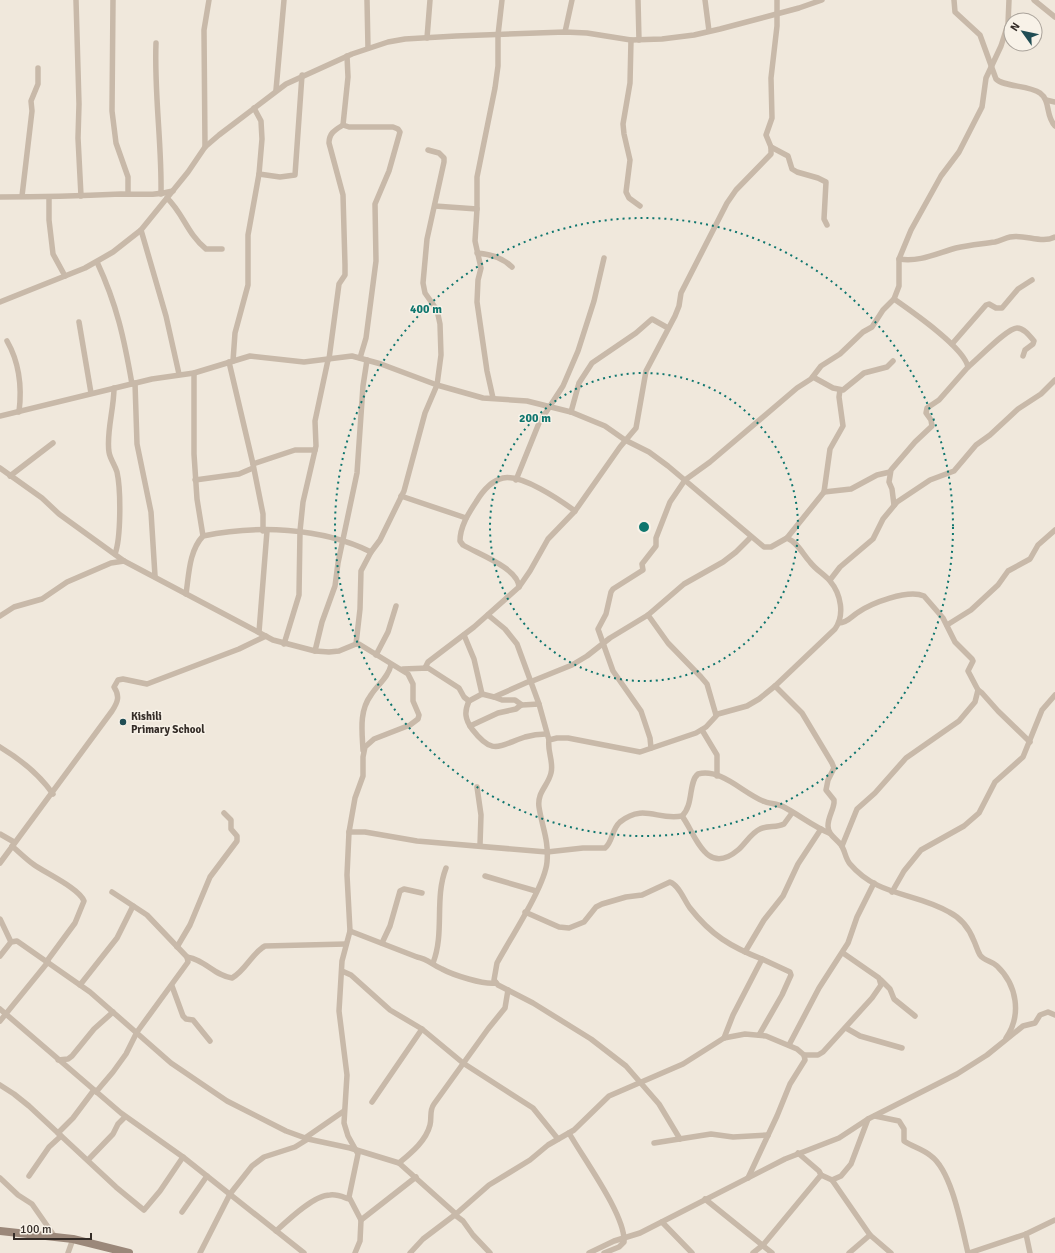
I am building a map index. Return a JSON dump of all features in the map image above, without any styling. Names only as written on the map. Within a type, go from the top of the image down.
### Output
[{"type":"main road","points":[[0,1231],[73,1239],[129,1253]]},
{"type":"street","points":[[76,0],[79,104],[78,138],[81,196]]},
{"type":"street","points":[[113,0],[112,111],[116,143],[128,177],[128,194]]},
{"type":"street","points":[[205,147],[204,30],[209,0]]},
{"type":"street","points":[[276,90],[284,0]]},
{"type":"street","points":[[367,0],[368,48]]},
{"type":"street","points":[[427,38],[430,0]]},
{"type":"street","points":[[493,398],[487,371],[477,302],[478,280],[481,268],[474,241],[478,209],[476,177],[495,88],[498,66],[498,35],[502,0]]},
{"type":"street","points":[[565,32],[572,0]]},
{"type":"street","points":[[638,0],[639,40]]},
{"type":"street","points":[[705,0],[709,31]]},
{"type":"street","points":[[425,668],[428,662],[464,635],[519,587],[548,540],[575,511],[624,440],[634,431],[638,423],[645,375],[679,306],[681,293],[724,208],[736,190],[771,154],[771,146],[766,135],[772,118],[771,78],[777,0]]},
{"type":"street","points":[[0,302],[97,262],[141,230],[173,191],[205,147],[276,90],[302,75],[368,48],[405,39],[565,32],[587,33],[631,40],[662,40],[709,31],[822,0]]},
{"type":"street","points":[[954,0],[955,12],[978,32],[998,81],[1035,90],[1040,93],[1046,100],[1049,118],[1055,126]]},
{"type":"street","points":[[651,748],[650,738],[642,711],[613,671],[598,629],[606,614],[611,592],[616,587],[644,570],[642,564],[656,546],[656,538],[670,502],[685,480],[710,462],[789,394],[813,377],[821,366],[840,354],[863,332],[872,327],[883,310],[894,299],[899,286],[899,259],[920,214],[941,176],[959,152],[982,107],[985,82],[991,65],[1001,46],[1008,24],[1009,0]]},
{"type":"street","points":[[1034,0],[1055,17]]},
{"type":"street","points":[[631,40],[629,90],[623,124],[630,160],[626,192],[629,198],[640,206]]},
{"type":"street","points":[[156,43],[155,71],[162,166],[161,194]]},
{"type":"street","points":[[343,125],[348,77],[347,56]]},
{"type":"street","points":[[22,196],[32,111],[31,101],[38,84],[38,68]]},
{"type":"street","points":[[259,174],[280,177],[295,174],[302,75]]},
{"type":"street","points":[[1046,100],[1055,102]]},
{"type":"street","points":[[254,108],[262,129],[259,174],[248,235],[248,285],[235,333],[231,361],[263,514],[265,531],[259,632]]},
{"type":"street","points":[[343,125],[349,127],[393,127],[399,129],[400,132],[389,170],[375,204],[376,261],[366,338],[360,358]]},
{"type":"street","points":[[284,644],[299,595],[300,531],[303,502],[315,450],[315,421],[329,359],[339,284],[345,275],[346,266],[343,195],[329,143],[331,133],[343,125]]},
{"type":"street","points":[[771,146],[788,156],[792,169],[826,182],[824,219],[827,225]]},
{"type":"street","points":[[356,644],[362,571],[371,552],[380,540],[401,496],[425,413],[437,385],[440,355],[440,324],[438,310],[425,292],[424,283],[427,239],[442,175],[444,158],[439,153],[428,150]]},
{"type":"street","points":[[0,197],[22,196],[49,198],[161,194],[173,191]]},
{"type":"street","points":[[49,198],[49,220],[53,254],[65,276]]},
{"type":"street","points":[[167,198],[173,203],[187,228],[198,242],[206,249],[222,249]]},
{"type":"street","points":[[435,206],[478,209]]},
{"type":"street","points":[[141,230],[166,316],[179,374]]},
{"type":"street","points":[[899,259],[914,260],[930,258],[956,248],[996,242],[1011,237],[1031,237],[1048,240],[1055,237]]},
{"type":"street","points":[[477,253],[500,258],[512,267]]},
{"type":"street","points":[[516,480],[539,423],[563,386],[584,333],[604,258]]},
{"type":"street","points":[[97,262],[111,294],[122,327],[133,384],[137,444],[151,512],[155,576]]},
{"type":"street","points":[[952,344],[986,305],[989,304],[996,308],[1002,308],[1018,289],[1032,280]]},
{"type":"street","points":[[894,299],[952,344],[967,362],[968,367]]},
{"type":"street","points":[[571,412],[579,383],[592,363],[636,333],[652,319],[668,328]]},
{"type":"street","points":[[79,322],[91,393]]},
{"type":"street","points":[[894,505],[893,491],[889,482],[890,472],[915,442],[932,426],[931,420],[926,413],[927,408],[939,400],[968,367],[1008,332],[1017,328],[1023,330],[1034,341],[1033,344],[1025,350],[1023,356]]},
{"type":"street","points":[[7,341],[13,352],[19,377],[19,412]]},
{"type":"street","points":[[0,416],[91,393],[179,374],[194,373],[250,356],[304,362],[346,356],[360,358],[437,385],[483,398],[527,401],[549,408],[571,412],[605,426],[624,440],[649,452],[685,480],[751,537],[767,548],[787,538],[824,492],[830,449],[843,426],[839,397],[840,390]]},
{"type":"street","points":[[315,651],[322,622],[335,586],[338,563],[357,472],[363,386],[367,360]]},
{"type":"street","points":[[813,377],[840,390],[850,386],[864,373],[887,367],[893,361]]},
{"type":"street","points":[[194,373],[196,499],[203,536]]},
{"type":"street","points":[[830,580],[840,567],[873,539],[883,519],[894,505],[920,486],[954,471],[976,445],[990,435],[1018,409],[1041,394],[1055,380]]},
{"type":"street","points":[[114,388],[114,404],[109,449],[118,484],[119,540],[115,554]]},
{"type":"street","points":[[10,476],[53,443]]},
{"type":"street","points":[[196,480],[239,474],[253,466],[295,450],[315,450]]},
{"type":"street","points":[[0,468],[24,484],[59,514],[124,561],[155,576],[266,636],[284,644],[315,651],[335,652],[356,644],[370,649],[391,665],[403,669],[425,668],[459,688],[464,697],[469,700]]},
{"type":"street","points":[[824,492],[851,489],[877,475],[890,472]]},
{"type":"street","points":[[519,587],[517,579],[510,570],[461,544],[460,539],[466,518],[488,486],[502,478],[516,480],[541,490],[575,511]]},
{"type":"street","points":[[401,496],[466,518]]},
{"type":"street","points":[[947,625],[971,610],[998,585],[1008,570],[1030,559],[1038,545],[1055,530]]},
{"type":"street","points":[[186,594],[191,559],[195,546],[203,536],[220,533],[300,531],[343,540],[371,552]]},
{"type":"street","points":[[494,697],[572,665],[648,615],[677,589],[723,562],[751,537]]},
{"type":"street","points":[[787,538],[797,545],[818,571],[830,580],[840,600],[839,623]]},
{"type":"street","points":[[0,616],[19,605],[42,599],[67,582],[111,564],[124,561]]},
{"type":"street","points":[[549,740],[568,738],[640,752],[702,730],[716,715],[747,706],[776,686],[839,623],[844,622],[861,611],[889,597],[916,594],[924,596],[938,610],[955,642],[972,659],[973,661],[968,671],[978,690],[1030,742]]},
{"type":"street","points":[[376,655],[388,632],[396,606]]},
{"type":"street","points":[[488,615],[505,629],[514,640],[540,704],[546,734],[549,740],[552,766],[551,775],[539,797],[539,807],[546,834],[546,870],[497,963],[495,974],[496,983]]},
{"type":"street","points":[[648,615],[668,643],[697,671],[707,684],[716,715]]},
{"type":"street","points":[[464,635],[474,659],[482,694]]},
{"type":"street","points":[[0,863],[13,844],[53,794],[116,705],[118,693],[114,687],[118,680],[123,679],[147,684],[239,649],[266,636]]},
{"type":"street","points":[[355,1253],[360,1242],[361,1220],[349,1199],[357,1166],[357,1150],[346,1131],[344,1111],[347,1075],[339,1011],[342,971],[346,944],[350,931],[347,875],[349,832],[355,798],[363,776],[363,712],[371,695],[388,675],[391,665]]},
{"type":"street","points":[[363,752],[365,747],[374,738],[410,725],[418,719],[419,715],[413,701],[413,684],[408,674],[403,669]]},
{"type":"street","points":[[776,686],[802,714],[834,768],[826,785],[826,790],[834,800],[828,819],[829,833]]},
{"type":"street","points":[[842,846],[857,809],[875,793],[906,758],[959,720],[974,702],[978,690]]},
{"type":"street","points":[[521,705],[515,700],[502,700],[482,694],[469,700],[465,714],[470,726],[485,743],[495,748],[507,745],[524,737],[546,734]]},
{"type":"street","points":[[892,892],[904,871],[921,850],[964,826],[979,813],[995,782],[1022,757],[1030,742],[1042,710],[1055,695]]},
{"type":"street","points":[[470,726],[498,713],[514,710],[521,705],[540,704]]},
{"type":"street","points":[[702,730],[718,755],[717,776]]},
{"type":"street","points":[[0,748],[34,771],[44,781],[53,794]]},
{"type":"street","points":[[682,816],[689,805],[696,775],[704,773],[717,776],[764,802],[776,804],[792,812],[829,833],[842,846],[848,862],[874,883],[892,892],[938,906],[960,919],[967,927],[981,956],[998,968],[1009,981],[1014,994],[1014,1025],[1004,1041]]},
{"type":"street","points":[[477,787],[481,815],[480,845]]},
{"type":"street","points":[[349,832],[365,832],[417,841],[480,845],[547,852],[583,848],[605,848],[608,846],[614,828],[635,813],[645,812],[671,817],[682,816]]},
{"type":"street","points":[[682,816],[701,849],[712,858],[720,859],[736,851],[759,829],[784,824],[792,812]]},
{"type":"street","points":[[177,947],[190,925],[210,877],[237,841],[237,836],[231,829],[231,820],[224,813]]},
{"type":"street","points":[[745,952],[764,920],[783,896],[798,864],[821,829]]},
{"type":"street","points":[[0,834],[13,844],[32,863],[75,891],[84,901],[75,923],[48,961],[0,1021]]},
{"type":"street","points":[[433,963],[440,928],[440,888],[446,868]]},
{"type":"street","points":[[485,876],[536,891]]},
{"type":"street","points":[[525,912],[559,927],[576,926],[584,922],[596,907],[602,904],[626,897],[642,895],[670,882],[678,889],[683,898],[711,932],[735,948],[790,972],[791,975],[782,994],[759,1035]]},
{"type":"street","points":[[789,1045],[819,988],[843,953],[874,883]]},
{"type":"street","points":[[382,943],[390,926],[400,891],[404,889],[422,893]]},
{"type":"street","points":[[29,1176],[59,1134],[121,1060],[137,1032],[187,965],[186,957],[147,915],[112,892]]},
{"type":"street","points":[[80,985],[115,941],[133,906]]},
{"type":"street","points":[[0,919],[12,942]]},
{"type":"street","points":[[350,931],[433,963],[438,968],[483,983],[496,983],[534,1003],[591,1039],[626,1066],[659,1104],[680,1139]]},
{"type":"street","points":[[0,956],[12,942],[17,941],[48,961],[80,985],[137,1032],[171,1063],[227,1101],[286,1131],[399,1163],[463,1221],[473,1235],[490,1253]]},
{"type":"street","points":[[186,957],[193,958],[226,977],[232,978],[243,970],[260,949],[265,946],[346,944]]},
{"type":"street","points":[[843,953],[867,968],[881,980],[890,989],[894,1000],[915,1016]]},
{"type":"street","points":[[724,1038],[733,1015],[762,959]]},
{"type":"street","points":[[342,971],[354,977],[390,1010],[422,1029],[463,1063],[534,1108],[558,1139]]},
{"type":"street","points":[[410,1253],[423,1239],[489,1185],[530,1160],[539,1151],[569,1133],[586,1120],[609,1096],[683,1064],[724,1038],[734,1035],[759,1035],[773,1038],[789,1045],[804,1055],[821,1054],[878,991],[881,980]]},
{"type":"street","points":[[172,986],[183,1016],[186,1019],[193,1020],[210,1041]]},
{"type":"street","points":[[399,1163],[413,1152],[424,1138],[430,1126],[430,1110],[463,1063],[505,1008],[508,990]]},
{"type":"street","points":[[0,1010],[125,1117],[183,1157],[304,1253]]},
{"type":"street","points":[[58,1060],[68,1059],[72,1056],[94,1029],[113,1012]]},
{"type":"street","points":[[588,1253],[625,1237],[640,1233],[798,1153],[839,1138],[868,1119],[957,1074],[987,1055],[1023,1026],[1035,1023],[1040,1015],[1048,1012],[1055,1015]]},
{"type":"street","points":[[846,1028],[860,1036],[902,1048]]},
{"type":"street","points":[[372,1102],[422,1029]]},
{"type":"street","points":[[748,1178],[790,1084],[803,1064],[804,1055]]},
{"type":"street","points":[[0,1085],[14,1094],[116,1187],[144,1210],[160,1191],[183,1157]]},
{"type":"street","points":[[200,1253],[230,1194],[242,1177],[264,1157],[295,1146],[344,1111]]},
{"type":"street","points":[[875,1116],[899,1121],[904,1129],[903,1140],[927,1153],[935,1160],[946,1178],[956,1202],[969,1253],[1026,1234],[1055,1220]]},
{"type":"street","points":[[88,1160],[113,1134],[118,1124],[125,1117]]},
{"type":"street","points":[[832,1180],[841,1176],[851,1164],[868,1119]]},
{"type":"street","points":[[569,1133],[611,1203],[618,1216],[625,1237],[622,1244],[606,1253],[603,1246]]},
{"type":"street","points":[[654,1143],[716,1134],[733,1137],[768,1135]]},
{"type":"street","points":[[798,1153],[819,1171],[821,1175],[832,1180],[870,1234],[891,1253]]},
{"type":"street","points":[[753,1253],[763,1245],[821,1175]]},
{"type":"street","points":[[182,1212],[207,1176]]},
{"type":"street","points":[[361,1220],[416,1177]]},
{"type":"street","points":[[0,1178],[32,1204],[55,1237]]},
{"type":"street","points":[[276,1231],[302,1209],[324,1196],[330,1194],[349,1199]]},
{"type":"street","points":[[705,1199],[772,1253]]},
{"type":"street","points":[[662,1222],[692,1253]]},
{"type":"street","points":[[849,1253],[870,1234]]},
{"type":"street","points":[[1026,1234],[1030,1253]]},
{"type":"street","points":[[68,1253],[73,1239]]},
{"type":"place","name":"Kishili Primary School","points":[[123,722]]}]
